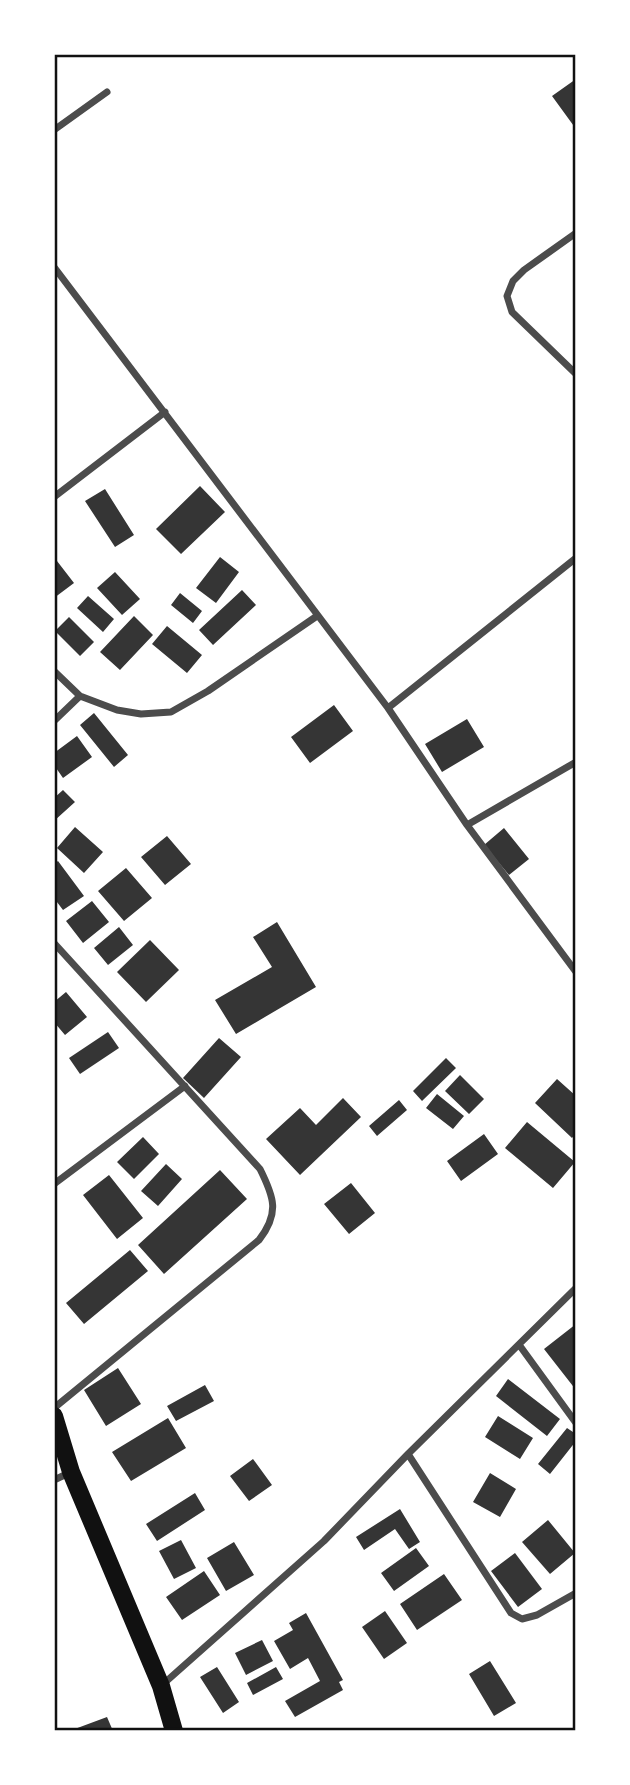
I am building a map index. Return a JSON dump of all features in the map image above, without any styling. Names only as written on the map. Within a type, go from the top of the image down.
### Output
[{"type":"main road","points":[[54,1416],[71,1472],[161,1686],[174,1731]]},
{"type":"street","points":[[54,131],[107,92]]},
{"type":"street","points":[[576,233],[524,270],[513,281],[507,296],[512,312],[576,374]]},
{"type":"street","points":[[54,267],[388,708],[467,825],[576,972]]},
{"type":"street","points":[[54,497],[165,412]]},
{"type":"street","points":[[388,708],[576,558]]},
{"type":"street","points":[[54,671],[79,696],[117,710],[141,714],[172,712],[208,691],[317,616]]},
{"type":"street","points":[[54,721],[79,696]]},
{"type":"street","points":[[467,825],[576,762]]},
{"type":"street","points":[[54,943],[260,1169],[270,1190],[274,1209],[267,1229],[258,1240],[54,1408]]},
{"type":"street","points":[[54,1184],[185,1086]]},
{"type":"street","points":[[161,1686],[324,1541],[408,1454],[576,1289]]},
{"type":"street","points":[[520,1346],[576,1423]]},
{"type":"street","points":[[408,1454],[511,1613],[522,1619],[537,1615],[576,1593]]},
{"type":"street","points":[[54,1480],[71,1472]]},
{"type":"building","points":[[576,79],[576,129],[552,96]]},
{"type":"building","points":[[200,486],[225,512],[181,554],[156,529]]},
{"type":"building","points":[[105,489],[134,535],[115,547],[85,501]]},
{"type":"building","points":[[220,557],[239,572],[216,603],[196,588]]},
{"type":"building","points":[[57,561],[74,583],[54,598],[54,564]]},
{"type":"building","points":[[115,572],[140,599],[122,615],[97,588]]},
{"type":"building","points":[[242,590],[256,605],[213,645],[199,630]]},
{"type":"building","points":[[180,593],[202,611],[193,623],[171,605]]},
{"type":"building","points":[[88,596],[114,619],[103,632],[77,608]]},
{"type":"building","points":[[134,616],[153,635],[120,670],[100,652]]},
{"type":"building","points":[[69,617],[94,642],[80,656],[55,631]]},
{"type":"building","points":[[167,626],[202,655],[187,673],[152,644]]},
{"type":"building","points":[[334,705],[353,731],[310,763],[291,737]]},
{"type":"building","points":[[94,713],[128,755],[114,767],[80,725]]},
{"type":"building","points":[[467,719],[484,747],[442,772],[425,744]]},
{"type":"building","points":[[77,736],[92,757],[63,778],[54,765],[54,753]]},
{"type":"building","points":[[63,790],[75,802],[54,821],[54,798]]},
{"type":"building","points":[[75,827],[103,852],[84,873],[57,848]]},
{"type":"building","points":[[504,828],[529,859],[509,875],[484,845]]},
{"type":"building","points":[[167,836],[191,864],[165,885],[141,857]]},
{"type":"building","points":[[58,861],[84,896],[63,910],[54,898],[54,864]]},
{"type":"building","points":[[126,868],[152,898],[124,921],[98,891]]},
{"type":"building","points":[[92,901],[109,922],[83,943],[66,921]]},
{"type":"building","points":[[277,922],[316,987],[236,1034],[215,1000],[272,967],[253,937]]},
{"type":"building","points":[[119,927],[133,945],[108,965],[94,948]]},
{"type":"building","points":[[150,940],[179,970],[146,1002],[117,972]]},
{"type":"building","points":[[66,992],[87,1017],[65,1035],[54,1022],[54,1002]]},
{"type":"building","points":[[108,1032],[119,1048],[80,1074],[69,1058]]},
{"type":"building","points":[[219,1038],[241,1057],[204,1098],[183,1078]]},
{"type":"building","points":[[446,1058],[456,1068],[422,1101],[413,1091]]},
{"type":"building","points":[[460,1075],[484,1099],[469,1114],[445,1091]]},
{"type":"building","points":[[557,1079],[576,1096],[576,1133],[572,1138],[535,1103]]},
{"type":"building","points":[[437,1094],[464,1116],[453,1129],[426,1108]]},
{"type":"building","points":[[343,1098],[361,1117],[300,1175],[266,1139],[300,1108],[316,1125]]},
{"type":"building","points":[[399,1100],[407,1110],[377,1136],[369,1126]]},
{"type":"building","points":[[527,1122],[575,1162],[553,1188],[505,1148]]},
{"type":"building","points":[[484,1134],[498,1154],[461,1181],[447,1161]]},
{"type":"building","points":[[143,1137],[159,1154],[134,1179],[117,1162]]},
{"type":"building","points":[[166,1164],[182,1179],[158,1206],[141,1191]]},
{"type":"building","points":[[220,1170],[247,1199],[164,1274],[138,1245]]},
{"type":"building","points":[[109,1175],[143,1218],[117,1239],[83,1195]]},
{"type":"building","points":[[351,1183],[375,1213],[349,1234],[324,1204]]},
{"type":"building","points":[[130,1250],[148,1271],[84,1324],[66,1303]]},
{"type":"building","points":[[576,1324],[576,1390],[544,1349]]},
{"type":"building","points":[[118,1368],[141,1404],[106,1426],[84,1390]]},
{"type":"building","points":[[508,1379],[560,1419],[547,1436],[496,1396]]},
{"type":"building","points":[[205,1385],[214,1401],[176,1421],[167,1406]]},
{"type":"building","points":[[498,1416],[533,1438],[520,1459],[485,1437]]},
{"type":"building","points":[[168,1418],[186,1448],[131,1481],[112,1452]]},
{"type":"building","points":[[567,1428],[576,1434],[576,1441],[550,1474],[538,1464]]},
{"type":"building","points":[[253,1459],[272,1485],[249,1501],[230,1476]]},
{"type":"building","points":[[490,1473],[516,1489],[500,1517],[473,1502]]},
{"type":"building","points":[[195,1493],[205,1510],[157,1541],[146,1524]]},
{"type":"building","points":[[400,1509],[420,1542],[409,1549],[395,1529],[364,1550],[356,1537]]},
{"type":"building","points":[[548,1520],[575,1553],[550,1574],[522,1542]]},
{"type":"building","points":[[181,1540],[196,1568],[174,1579],[159,1551]]},
{"type":"building","points":[[234,1542],[254,1575],[226,1591],[207,1558]]},
{"type":"building","points":[[416,1548],[429,1566],[394,1591],[381,1573]]},
{"type":"building","points":[[515,1553],[542,1589],[518,1607],[491,1571]]},
{"type":"building","points":[[204,1571],[220,1595],[182,1620],[166,1597]]},
{"type":"building","points":[[444,1574],[462,1600],[417,1630],[400,1604]]},
{"type":"building","points":[[385,1611],[407,1643],[384,1659],[362,1627]]},
{"type":"building","points":[[306,1613],[343,1680],[339,1682],[343,1690],[295,1717],[285,1701],[320,1681],[308,1658],[290,1669],[274,1641],[293,1630],[289,1623]]},
{"type":"building","points":[[262,1640],[273,1661],[246,1675],[235,1653]]},
{"type":"building","points":[[490,1661],[516,1703],[494,1716],[469,1674]]},
{"type":"building","points":[[217,1667],[239,1702],[223,1713],[200,1677]]},
{"type":"building","points":[[276,1667],[283,1679],[253,1695],[247,1683]]},
{"type":"building","points":[[107,1717],[113,1731],[72,1731],[72,1730]]}]
